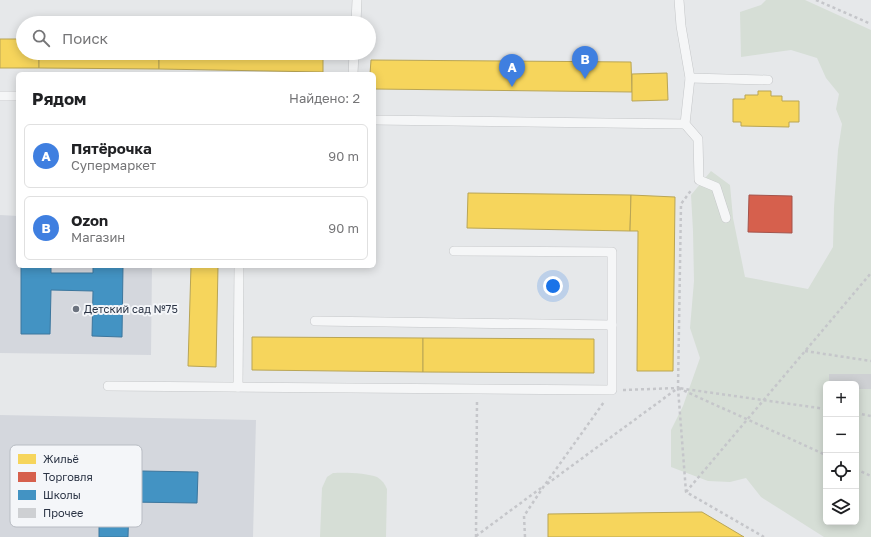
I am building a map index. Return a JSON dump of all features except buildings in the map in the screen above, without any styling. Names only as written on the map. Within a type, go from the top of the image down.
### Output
[{"type":"lane","points":[[356,16],[357,0]]},
{"type":"lane","points":[[679,0],[681,26],[690,78],[685,124],[698,139],[699,180],[716,187],[726,218]]},
{"type":"lane","points":[[353,72],[354,60]]},
{"type":"lane","points":[[690,78],[768,80]]},
{"type":"lane","points":[[0,96],[16,96]]},
{"type":"lane","points":[[376,120],[685,124]]},
{"type":"lane","points":[[108,386],[612,390],[612,252],[454,251]]},
{"type":"lane","points":[[238,387],[239,268]]},
{"type":"lane","points":[[315,321],[612,325]]},
{"type":"path","points":[[816,0],[871,24]]},
{"type":"path","points":[[686,492],[678,388],[681,204],[699,180]]},
{"type":"path","points":[[686,492],[871,273]]},
{"type":"path","points":[[805,351],[871,361]]},
{"type":"path","points":[[678,388],[823,454]]},
{"type":"path","points":[[476,536],[678,388]]},
{"type":"path","points":[[525,537],[524,516],[612,390],[678,388],[823,409]]},
{"type":"path","points":[[476,536],[478,389]]},
{"type":"path","points":[[859,414],[871,416]]},
{"type":"path","points":[[859,470],[871,476]]},
{"type":"path","points":[[686,492],[764,537]]},
{"type":"shaded area","points":[[766,0],[805,0],[871,30],[871,537],[824,537],[761,497],[746,478],[730,482],[708,481],[671,467],[671,430],[683,406],[700,358],[690,328],[694,281],[691,195],[711,171],[730,185],[733,218],[745,277],[808,289],[833,247],[838,150],[842,124],[836,109],[839,94],[826,78],[817,58],[791,50],[741,57],[740,12],[761,5]]},
{"type":"shaded area","name":"Детский сад №75","points":[[0,215],[16,216],[16,268],[152,268],[151,355],[0,353]]},
{"type":"shaded area","points":[[0,415],[256,420],[253,537],[0,537]]},
{"type":"shaded area","points":[[333,473],[368,475],[377,477],[383,482],[387,489],[386,537],[320,537],[322,488],[327,477]]},
{"type":"place","name":"Ozon","points":[[585,79]]},
{"type":"place","name":"Пятёрочка","points":[[512,87]]},
{"type":"place","name":"Детский сад №75","points":[[76,309]]}]
